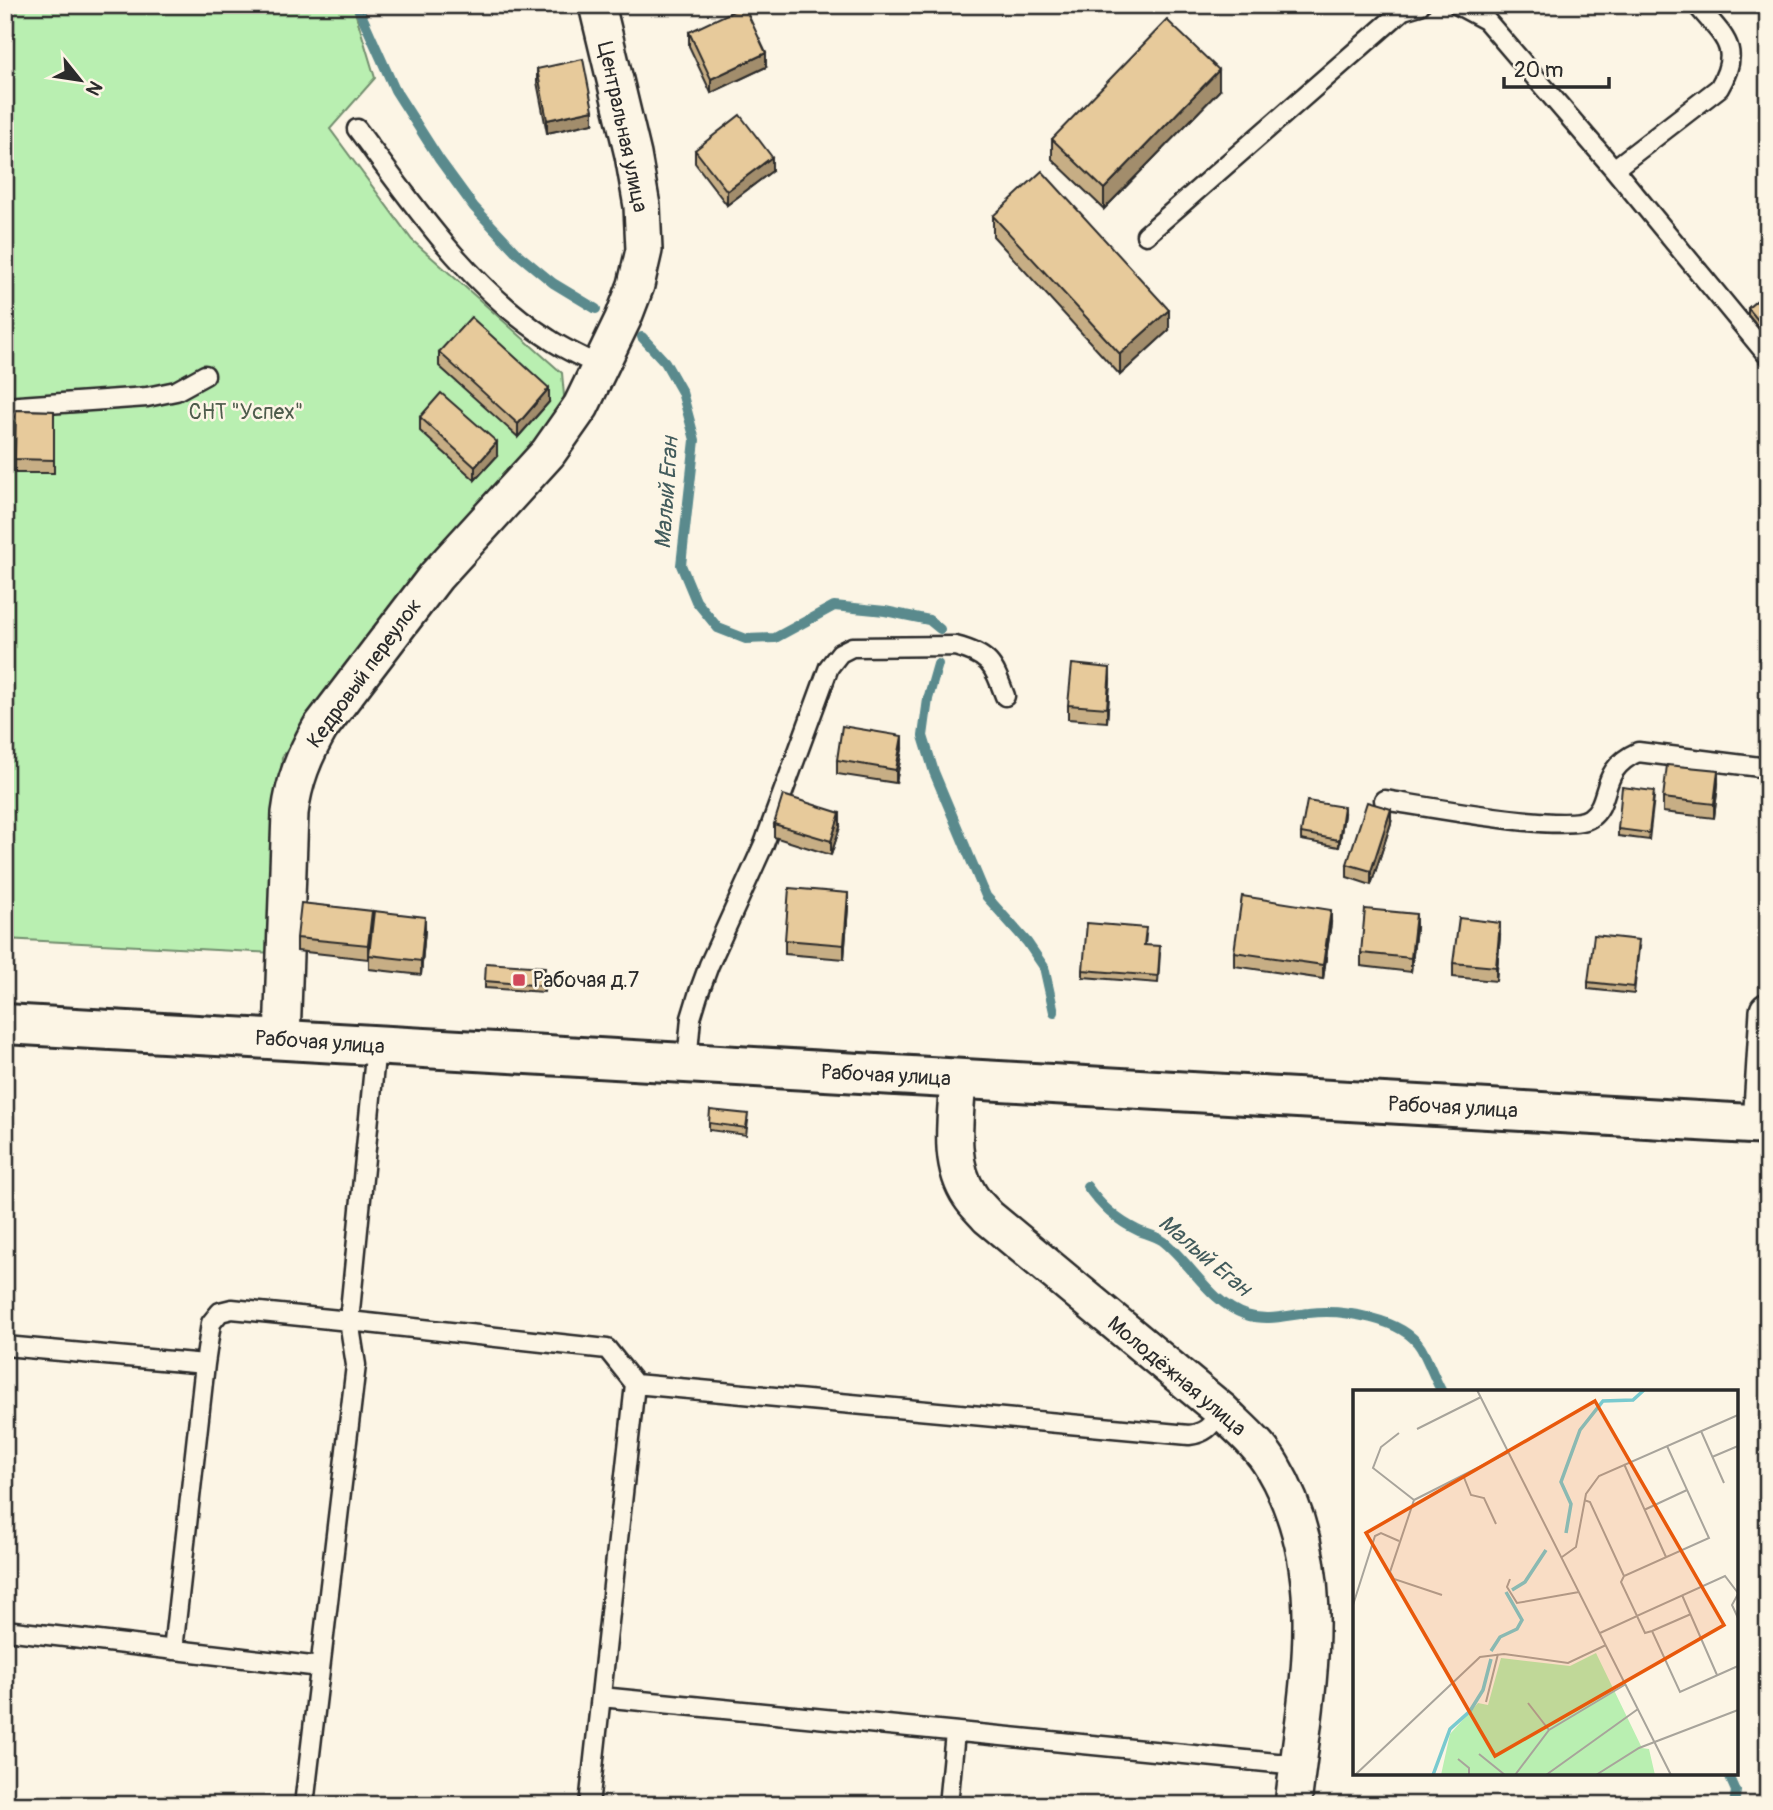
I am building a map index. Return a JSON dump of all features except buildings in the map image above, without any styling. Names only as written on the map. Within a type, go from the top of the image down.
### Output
[{"type":"street","name":"Центральная улица","points":[[597,5],[633,155],[642,206],[644,250],[636,285],[601,367]]},
{"type":"street","name":"Кедровый переулок","points":[[282,1040],[290,813],[293,787],[305,755],[320,728],[436,576],[548,453],[581,407],[601,367]]},
{"type":"street","points":[[1764,1125],[1768,1011]]},
{"type":"street","name":"Рабочая улица","points":[[5,1024],[1764,1125]]},
{"type":"street","name":"Молодёжная улица","points":[[958,1079],[956,1163],[970,1196],[988,1217],[1222,1411],[1272,1464],[1297,1520],[1310,1577],[1313,1634],[1293,1805]]},
{"type":"lane","points":[[1146,235],[1403,10],[1420,5]]},
{"type":"lane","points":[[1458,5],[1486,20],[1614,169],[1768,356]]},
{"type":"lane","points":[[1614,169],[1719,88],[1729,70],[1731,55],[1726,41],[1697,5]]},
{"type":"lane","points":[[357,129],[422,217],[502,302],[548,339],[601,367]]},
{"type":"lane","points":[[5,407],[147,397],[176,391],[205,375]]},
{"type":"lane","points":[[687,1063],[691,1018],[706,975],[764,844],[829,667],[840,653],[852,647],[955,646],[971,650],[985,657],[994,666],[1005,696]]},
{"type":"lane","points":[[1384,800],[1527,820],[1577,823],[1590,819],[1598,809],[1614,769],[1624,758],[1638,752],[1768,768]]},
{"type":"lane","points":[[303,1805],[356,1365],[349,1321],[376,1046]]},
{"type":"lane","points":[[173,1650],[205,1364],[211,1323],[220,1312],[232,1309],[607,1349],[635,1384],[589,1805]]},
{"type":"lane","points":[[5,1346],[205,1364]]},
{"type":"lane","points":[[635,1384],[1189,1435],[1201,1434],[1222,1411]]},
{"type":"lane","points":[[5,1630],[320,1667]]},
{"type":"lane","points":[[601,1697],[1297,1765]]},
{"type":"lane","points":[[948,1805],[955,1732]]},
{"type":"green space","name":"СНТ \"Успех\"","points":[[5,5],[353,5],[375,78],[330,129],[412,240],[562,373],[565,407],[428,567],[282,757],[273,953],[5,939]]},
{"type":"waterway","name":"Малый Еган","points":[[357,5],[395,90],[439,159],[474,207],[519,255],[553,283],[596,309]]},
{"type":"waterway","name":"Малый Еган","points":[[642,337],[665,362],[682,392],[695,440],[681,565],[696,601],[718,628],[746,639],[775,638],[834,606],[885,611],[929,620],[940,629]]},
{"type":"waterway","name":"Малый Еган","points":[[938,664],[928,699],[923,736],[934,772],[986,896],[1027,942],[1044,967],[1054,1012]]},
{"type":"waterway","name":"Малый Еган","points":[[1087,1186],[1116,1217],[1163,1241],[1211,1292],[1233,1309],[1262,1318],[1322,1312],[1354,1314],[1386,1323],[1400,1329],[1421,1348],[1441,1390]]},
{"type":"waterway","name":"Малый Еган","points":[[1729,1775],[1736,1791],[1734,1805]]},
{"type":"place","name":"Рабочая д.7","points":[[519,980]]}]
